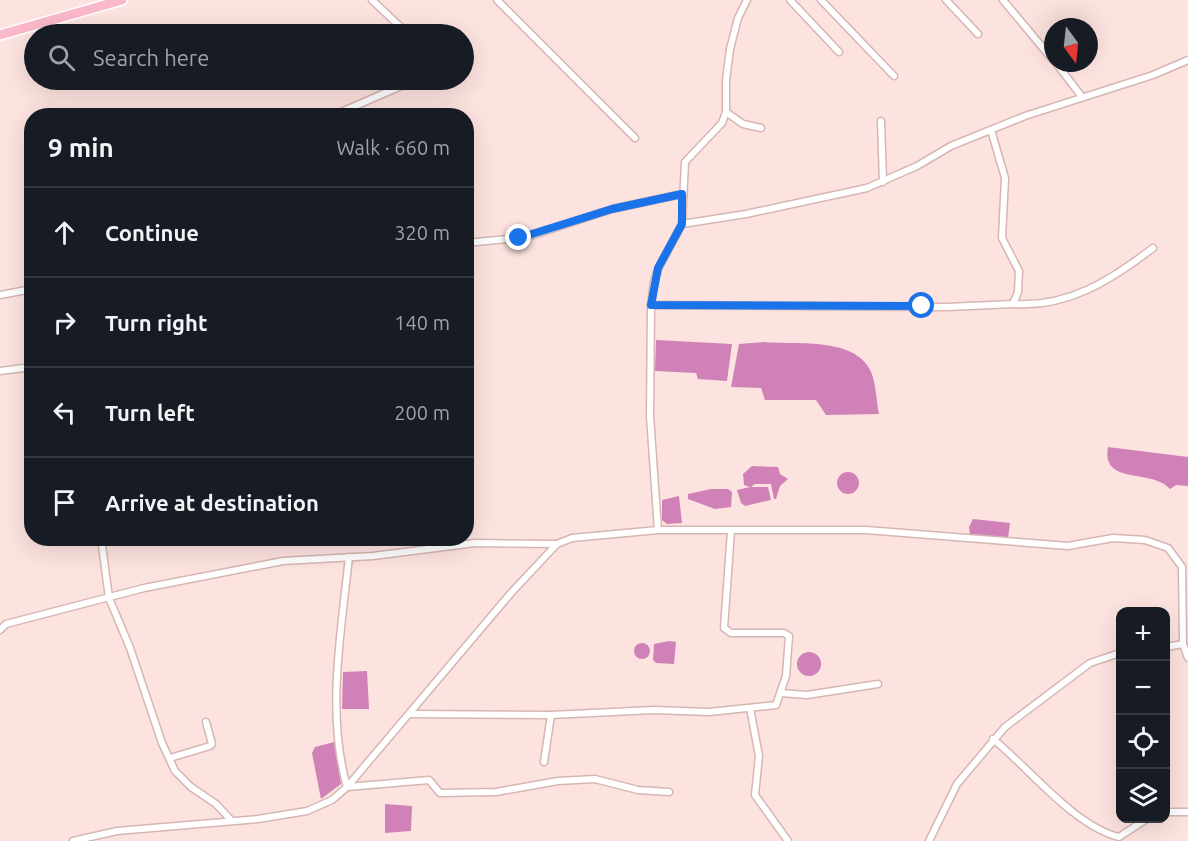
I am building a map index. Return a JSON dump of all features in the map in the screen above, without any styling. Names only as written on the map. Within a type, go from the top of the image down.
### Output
[{"type":"main road","points":[[38,24],[122,0]]},
{"type":"main road","points":[[0,35],[24,28]]},
{"type":"street","points":[[372,0],[397,24]]},
{"type":"street","points":[[497,0],[635,138]]},
{"type":"street","points":[[658,530],[650,416],[651,305],[658,268],[682,224],[685,162],[722,123],[726,112],[726,80],[730,49],[738,18],[747,0]]},
{"type":"street","points":[[790,0],[839,52]]},
{"type":"street","points":[[821,0],[894,76]]},
{"type":"street","points":[[946,0],[978,34]]},
{"type":"street","points":[[1003,0],[1044,49]]},
{"type":"street","points":[[682,224],[840,195],[883,182],[951,146],[1025,116],[1153,75],[1188,60]]},
{"type":"street","points":[[1063,72],[1082,97]]},
{"type":"street","points":[[350,108],[392,90]]},
{"type":"street","points":[[726,112],[743,124],[761,128]]},
{"type":"street","points":[[881,121],[883,182]]},
{"type":"street","points":[[991,130],[1005,178],[1002,238],[1019,271],[1018,292],[1013,304]]},
{"type":"street","points":[[474,242],[527,237],[612,209],[682,194]]},
{"type":"street","points":[[651,305],[947,307],[1068,299],[1109,279],[1152,248]]},
{"type":"street","points":[[0,295],[24,290]]},
{"type":"street","points":[[0,371],[24,368]]},
{"type":"street","points":[[474,543],[557,544],[572,538],[658,530],[866,530],[1068,546],[1113,538],[1145,540],[1168,548],[1180,561],[1183,644],[1188,658]]},
{"type":"street","points":[[411,714],[550,715],[772,707],[778,703],[786,676],[789,636],[784,633],[731,633],[724,628],[731,531]]},
{"type":"street","points":[[74,841],[117,831],[307,811],[332,800],[347,787],[411,714],[442,673],[557,544]]},
{"type":"street","points":[[102,546],[109,598],[130,648],[170,758],[184,780],[216,804],[231,820]]},
{"type":"street","points":[[0,630],[6,624],[144,588],[283,561],[349,557],[448,546]]},
{"type":"street","points":[[347,787],[339,759],[336,714],[339,652],[349,557]]},
{"type":"street","points":[[1180,561],[1188,562]]},
{"type":"street","points":[[1170,646],[1183,644]]},
{"type":"street","points":[[928,841],[957,784],[993,739],[1023,711],[1090,663],[1116,654]]},
{"type":"street","points":[[781,693],[807,695],[878,684]]},
{"type":"street","points":[[750,708],[759,756],[755,795],[788,841]]},
{"type":"street","points":[[544,762],[550,715]]},
{"type":"street","points":[[170,758],[210,746],[212,744],[206,722]]},
{"type":"street","points":[[993,739],[1077,814],[1101,831],[1119,837],[1142,823]]},
{"type":"street","points":[[347,787],[429,780],[440,793],[476,793],[517,789],[558,780],[595,779],[638,790],[669,792]]},
{"type":"street","points":[[1170,812],[1188,812]]},
{"type":"shaded area","points":[[656,340],[732,344],[727,381],[698,379],[696,373],[655,371]]},
{"type":"shaded area","points":[[764,342],[821,344],[849,351],[861,358],[873,378],[879,414],[826,415],[816,400],[765,400],[761,388],[731,387],[739,344]]},
{"type":"shaded area","points":[[1108,447],[1188,457],[1188,486],[1176,485],[1170,489],[1152,479],[1120,472],[1112,467],[1108,459]]},
{"type":"shaded area","points":[[752,466],[778,467],[780,474],[788,479],[780,486],[776,499],[774,499],[771,484],[755,484],[751,487],[768,487],[771,500],[745,506],[741,503],[737,490],[750,487],[744,485],[743,474]]},
{"type":"shaded area","points":[[844,472],[852,472],[859,479],[859,487],[852,494],[844,494],[837,487],[837,479]]},
{"type":"shaded area","points":[[711,489],[728,489],[732,492],[731,507],[715,509],[688,499],[688,494]]},
{"type":"shaded area","points":[[679,496],[682,523],[667,524],[662,520],[662,500]]},
{"type":"shaded area","points":[[973,519],[1010,523],[1008,538],[970,534],[969,527]]},
{"type":"shaded area","points":[[676,642],[674,664],[656,663],[653,660],[654,644]]},
{"type":"shaded area","points":[[639,643],[645,643],[650,651],[648,657],[639,659],[634,654],[634,648]]},
{"type":"shaded area","points":[[809,652],[814,653],[820,659],[820,669],[814,675],[809,676],[804,675],[798,669],[797,664],[798,659],[804,653]]},
{"type":"shaded area","points":[[367,671],[369,709],[342,709],[343,672]]},
{"type":"shaded area","points":[[334,742],[341,784],[321,799],[312,753],[315,747]]},
{"type":"shaded area","points":[[385,804],[412,806],[411,831],[385,833]]},
{"type":"route","points":[[519,238],[612,209],[682,194],[682,224],[658,268],[651,305],[922,306]]}]
